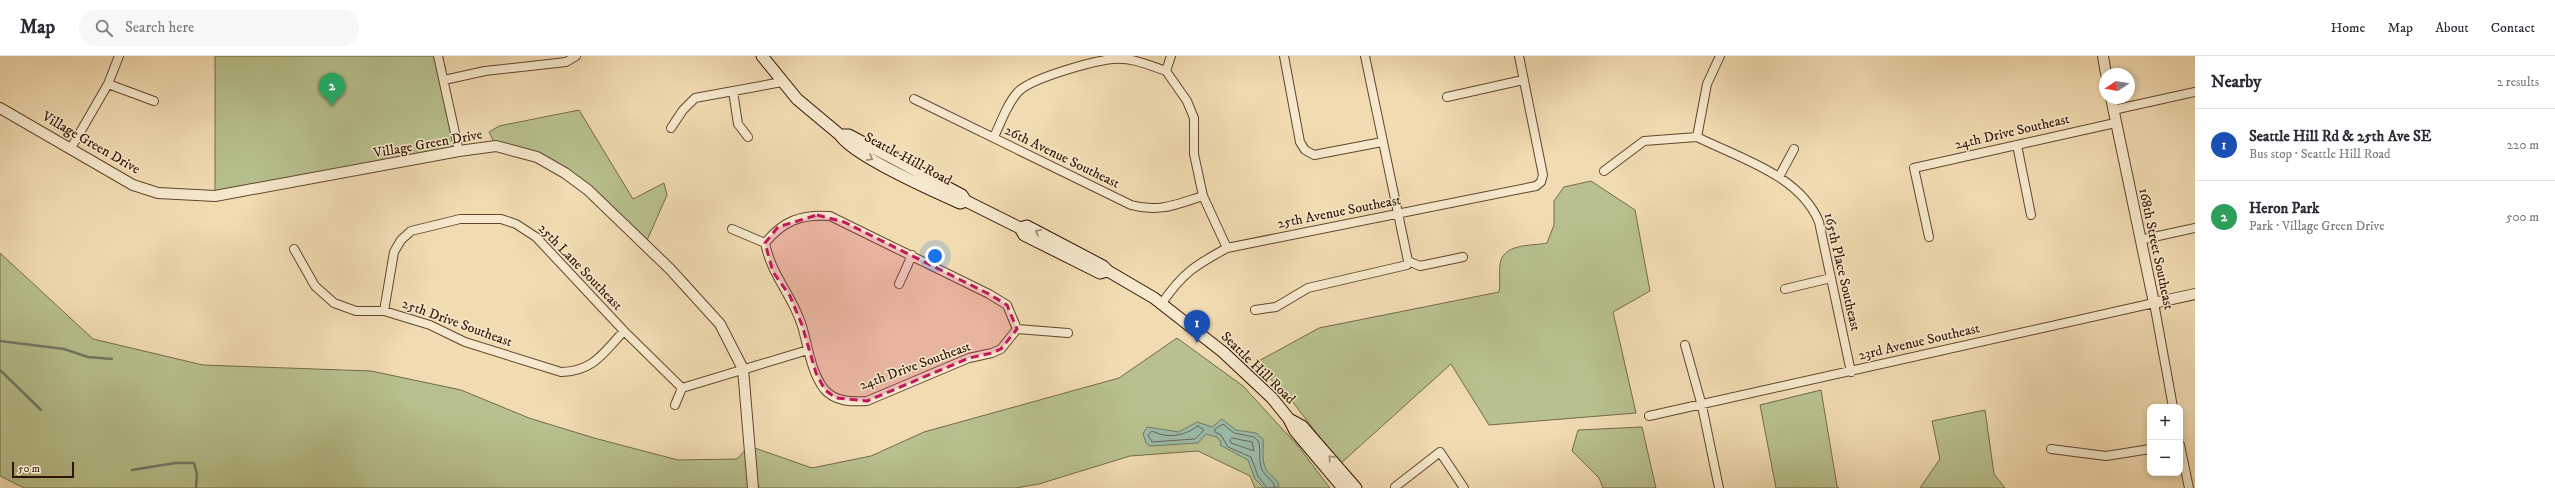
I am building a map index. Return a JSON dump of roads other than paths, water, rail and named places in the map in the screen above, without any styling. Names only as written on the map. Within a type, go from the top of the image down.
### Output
[{"type":"main road","name":"Seattle Hill Road","points":[[762,56],[782,82],[819,120],[840,135],[849,136],[962,195],[966,201],[1020,228],[1024,235],[1100,273],[1108,272],[1162,303],[1223,352],[1272,398],[1289,419],[1294,431],[1343,488]]},
{"type":"main road","name":"Seattle Hill Road","points":[[1289,419],[1302,426],[1356,488]]},
{"type":"street","points":[[71,148],[108,84],[120,56]]},
{"type":"street","points":[[438,56],[459,151]]},
{"type":"street","points":[[444,80],[485,71],[566,62],[576,56]]},
{"type":"street","points":[[1166,71],[1171,56]]},
{"type":"street","points":[[1284,56],[1300,142],[1305,150],[1314,155],[1382,142]]},
{"type":"street","points":[[1365,56],[1408,263]]},
{"type":"street","points":[[1447,97],[1523,80],[1519,56]]},
{"type":"street","points":[[1604,171],[1644,141],[1697,137],[1707,84],[1720,56]]},
{"type":"street","points":[[2103,56],[2105,68]]},
{"type":"street","points":[[994,137],[1010,104],[1019,91],[1035,81],[1113,59],[1135,61],[1166,71],[1187,101],[1194,118],[1194,154],[1203,196],[1227,248]]},
{"type":"street","name":"25th Avenue Southeast","points":[[1162,303],[1179,279],[1200,263],[1227,248],[1536,186],[1541,182],[1543,175],[1523,80]]},
{"type":"street","points":[[672,128],[682,110],[695,98],[782,82]]},
{"type":"street","points":[[108,84],[154,100]]},
{"type":"street","points":[[733,91],[738,124],[748,136]]},
{"type":"street","points":[[2113,110],[2195,92]]},
{"type":"street","name":"26th Avenue Southeast","points":[[914,99],[1138,207],[1160,210],[1203,196]]},
{"type":"street","name":"168th Street Southeast","points":[[2112,104],[2154,303],[2172,404]]},
{"type":"street","name":"Village Green Drive","points":[[0,108],[133,185],[158,193],[189,196],[223,195],[459,151],[496,146],[537,157],[565,173],[588,190],[670,269],[720,324],[744,369],[753,488]]},
{"type":"street","name":"24th Drive Southeast","points":[[1929,238],[1914,168],[2115,122]]},
{"type":"street","name":"165th Place Southeast","points":[[1697,137],[1779,176],[1802,193],[1813,206],[1819,222],[1851,372]]},
{"type":"street","points":[[2017,145],[2031,215]]},
{"type":"street","points":[[1779,176],[1794,149]]},
{"type":"street","points":[[765,243],[778,227],[817,215],[830,216],[990,294],[1007,305],[1017,329],[1068,332]]},
{"type":"street","name":"25th Lane Southeast","points":[[384,311],[394,252],[401,240],[411,232],[460,219],[501,219],[516,224],[536,237],[624,331],[682,388]]},
{"type":"street","points":[[2140,240],[2195,228]]},
{"type":"street","points":[[732,229],[765,243]]},
{"type":"street","points":[[674,405],[682,388],[808,350],[802,325],[790,296],[773,272],[765,243]]},
{"type":"street","name":"25th Drive Southeast","points":[[294,249],[315,286],[334,302],[356,311],[384,311],[430,325],[465,342],[561,372],[577,371],[591,366],[624,331]]},
{"type":"street","points":[[899,284],[912,255]]},
{"type":"street","points":[[1255,310],[1276,307],[1308,288],[1408,263],[1420,266],[1463,257]]},
{"type":"street","points":[[1785,289],[1831,278]]},
{"type":"street","name":"23rd Avenue Southeast","points":[[1649,416],[1702,406],[2195,294]]},
{"type":"street","name":"24th Drive Southeast","points":[[808,350],[825,390],[836,398],[851,402],[867,401],[969,358],[992,353],[1001,348],[1017,329]]},
{"type":"street","points":[[1684,345],[1702,406],[1719,488]]},
{"type":"street","points":[[2051,449],[2106,456],[2147,450]]},
{"type":"street","points":[[1395,487],[1440,452],[1464,488]]},
{"type":"street","points":[[2183,459],[2189,488]]},
{"type":"water","points":[[1222,419],[1236,430],[1256,433],[1263,439],[1264,465],[1276,479],[1279,487],[1264,488],[1255,479],[1248,460],[1220,445],[1221,442],[1217,437],[1206,434],[1198,443],[1150,446],[1146,443],[1143,434],[1147,427],[1179,432],[1197,422],[1212,427]]},
{"type":"waterway","points":[[0,341],[64,349],[88,357],[112,359]]},
{"type":"waterway","points":[[0,370],[41,410]]},
{"type":"waterway","points":[[132,470],[175,463],[194,463],[197,474],[196,488]]},
{"type":"place","name":"Heron Park","points":[[332,106]]},
{"type":"place","name":"Seattle Hill Rd & 25th Ave SE","points":[[1197,343]]}]
